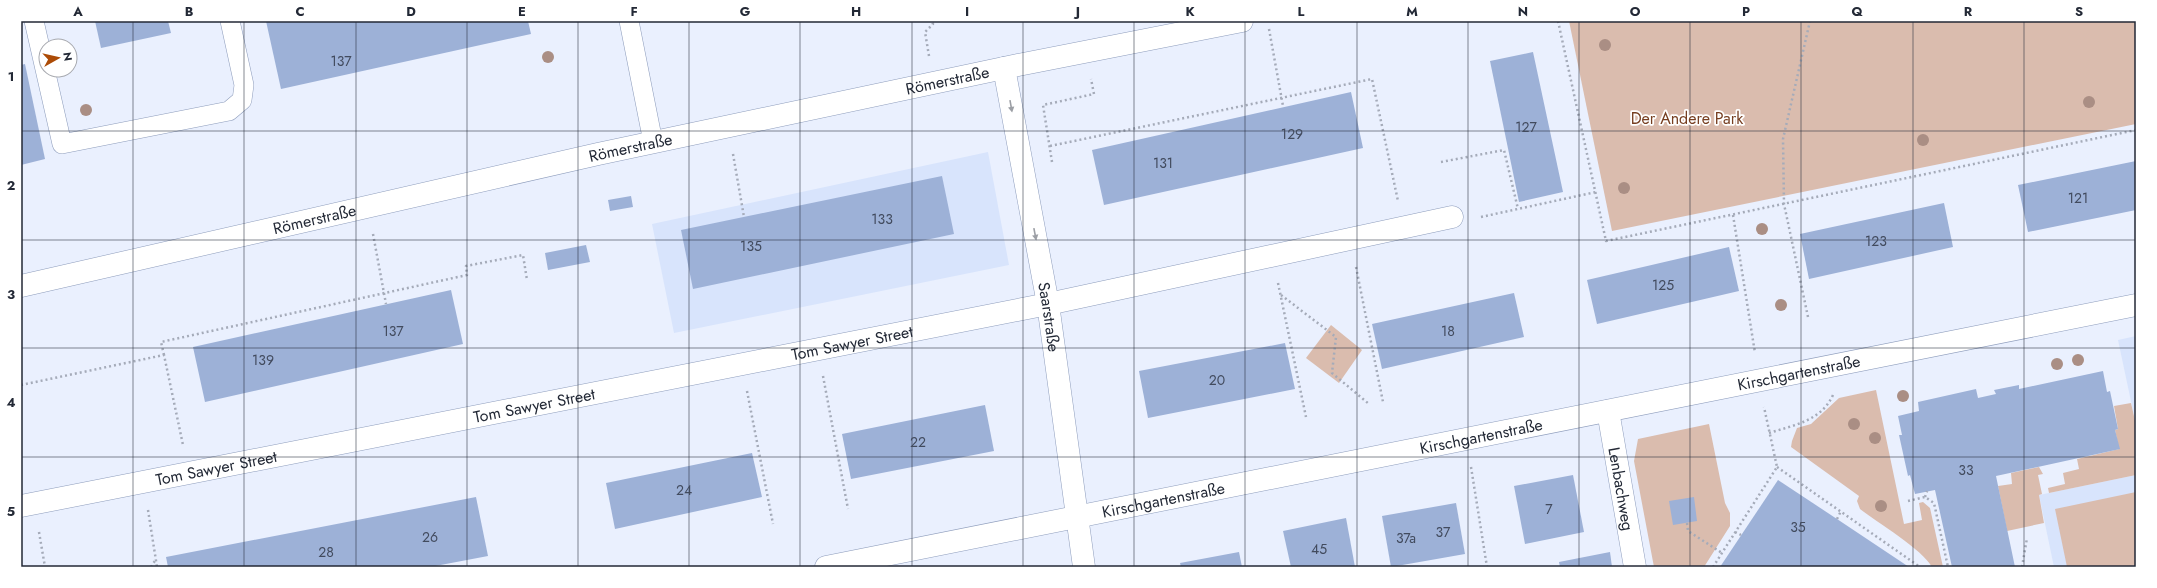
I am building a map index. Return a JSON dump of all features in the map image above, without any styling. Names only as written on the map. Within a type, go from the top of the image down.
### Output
[{"type":"street","name":"Römerstraße","points":[[21,286],[654,142],[1086,51],[1242,21]]},
{"type":"street","name":"Saarstraße","points":[[1004,68],[1048,304],[1084,567]]},
{"type":"street","name":"Tom Sawyer Street","points":[[27,505],[1048,304],[1452,217]]},
{"type":"street","name":"Kirschgartenstraße","points":[[826,567],[2136,305]]},
{"type":"street","name":"Lenbachweg","points":[[1608,411],[1635,567]]},
{"type":"lane","points":[[34,21],[62,144],[229,111],[242,100],[244,85],[230,21]]},
{"type":"lane","points":[[629,21],[654,142]]},
{"type":"path","points":[[932,21],[933,24],[924,32],[933,83]]},
{"type":"path","points":[[1268,21],[1283,106]]},
{"type":"path","points":[[1558,21],[1606,242],[2136,130]]},
{"type":"path","points":[[1808,317],[1784,204],[1783,139],[1810,21]]},
{"type":"path","points":[[1043,105],[1094,94],[1086,51]]},
{"type":"path","points":[[1050,146],[1372,79],[1403,228]]},
{"type":"path","points":[[728,126],[744,217]]},
{"type":"path","points":[[1441,162],[1504,150],[1518,209]]},
{"type":"path","points":[[1452,217],[1460,221],[1596,192]]},
{"type":"path","points":[[368,206],[386,304]]},
{"type":"path","points":[[1733,215],[1753,328],[1758,381]]},
{"type":"path","points":[[1350,239],[1383,402]]},
{"type":"path","points":[[189,472],[161,342],[467,275],[466,266],[523,255],[527,280]]},
{"type":"path","points":[[1273,256],[1306,417]]},
{"type":"path","points":[[1281,295],[1336,337],[1332,373],[1369,404]]},
{"type":"path","points":[[818,349],[848,509]]},
{"type":"path","points":[[21,385],[164,356]]},
{"type":"path","points":[[741,364],[773,524]]},
{"type":"path","points":[[1769,433],[1812,419],[1829,404],[1833,394],[1828,367]]},
{"type":"path","points":[[1713,567],[1776,467],[1764,409]]},
{"type":"path","points":[[1466,439],[1487,567]]},
{"type":"path","points":[[1776,467],[1920,567]]},
{"type":"path","points":[[144,482],[157,567]]},
{"type":"path","points":[[1925,497],[1927,491]]},
{"type":"path","points":[[1908,500],[1925,497],[1934,503],[1948,567]]},
{"type":"path","points":[[27,505],[45,567]]},
{"type":"path","points":[[1837,519],[1841,511]]},
{"type":"path","points":[[1687,523],[1688,531],[1722,553]]},
{"type":"path","points":[[1735,532],[1741,535]]},
{"type":"path","points":[[2022,567],[2027,538]]},
{"type":"path","points":[[151,567],[156,559]]},
{"type":"shaded area","points":[[988,152],[1009,265],[674,333],[652,224]]},
{"type":"shaded area","points":[[2136,336],[2136,425],[2118,340]]},
{"type":"shaded area","points":[[2136,475],[2136,567],[2054,567],[2039,495]]},
{"type":"green space","name":"Der Andere Park","points":[[1569,21],[2136,21],[2136,124],[1612,231]]},
{"type":"green space","points":[[1331,325],[1362,350],[1339,383],[1306,358]]},
{"type":"green space","points":[[1876,390],[1904,524],[1922,520],[1919,503],[1923,502],[1930,508],[1943,567],[1932,567],[1927,560],[1910,544],[1860,509],[1857,501],[1859,496],[1791,447],[1797,428],[1811,424],[1839,398]]},
{"type":"green space","points":[[2131,403],[2136,425],[2136,475],[2049,493],[2048,488],[2065,484],[2063,473],[2079,469],[2077,459],[2119,449],[2115,430],[2118,429],[2114,406]]},
{"type":"green space","points":[[1709,424],[1725,503],[1730,513],[1730,526],[1704,567],[1654,567],[1634,461],[1638,439]]},
{"type":"green space","points":[[2039,467],[2043,474],[2038,475],[2042,494],[2039,495],[2044,523],[2007,531],[1998,486],[2012,484],[2011,473]]},
{"type":"green space","points":[[2136,492],[2136,565],[2126,567],[2067,567],[2055,509]]},
{"type":"building","points":[[95,21],[168,21],[171,33],[101,48]]},
{"type":"building","points":[[266,21],[528,21],[531,34],[281,89]]},
{"type":"building","points":[[1533,52],[1563,192],[1519,202],[1490,61]]},
{"type":"building","points":[[25,64],[45,159],[21,165],[21,65]]},
{"type":"building","points":[[1351,92],[1363,148],[1104,205],[1092,150]]},
{"type":"building","points":[[2136,161],[2136,210],[2028,232],[2018,185]]},
{"type":"building","points":[[942,176],[954,234],[693,289],[681,230]]},
{"type":"building","points":[[631,196],[633,207],[610,211],[608,200]]},
{"type":"building","points":[[1944,203],[1953,247],[1809,279],[1800,234]]},
{"type":"building","points":[[586,245],[590,262],[548,270],[545,253]]},
{"type":"building","points":[[1729,247],[1739,291],[1597,324],[1587,280]]},
{"type":"building","points":[[451,290],[463,344],[205,402],[193,347]]},
{"type":"building","points":[[1514,293],[1524,337],[1382,369],[1372,324]]},
{"type":"building","points":[[1285,343],[1295,389],[1148,418],[1139,371]]},
{"type":"building","points":[[2103,371],[2107,392],[2110,391],[2118,429],[2115,430],[2120,449],[1996,476],[2015,567],[1952,567],[1935,490],[1915,494],[1910,475],[1908,476],[1899,435],[1902,435],[1898,416],[1919,411],[1918,402],[1976,389],[1978,398],[1996,394],[1994,390],[2019,385],[2019,389]]},
{"type":"building","points":[[985,405],[994,451],[851,479],[842,434]]},
{"type":"building","points":[[752,453],[762,497],[615,529],[606,483]]},
{"type":"building","points":[[1573,475],[1584,532],[1525,544],[1514,486]]},
{"type":"building","points":[[1778,480],[1837,519],[1909,567],[1720,567]]},
{"type":"building","points":[[476,497],[488,556],[430,567],[168,567],[166,557]]},
{"type":"building","points":[[1694,497],[1697,521],[1673,525],[1669,501]]},
{"type":"building","points":[[1456,503],[1465,554],[1391,567],[1382,516]]},
{"type":"building","points":[[1346,518],[1355,567],[1291,567],[1283,531]]},
{"type":"building","points":[[1239,552],[1242,567],[1181,567],[1180,563]]},
{"type":"building","points":[[1610,552],[1612,567],[1560,567],[1559,562]]}]
